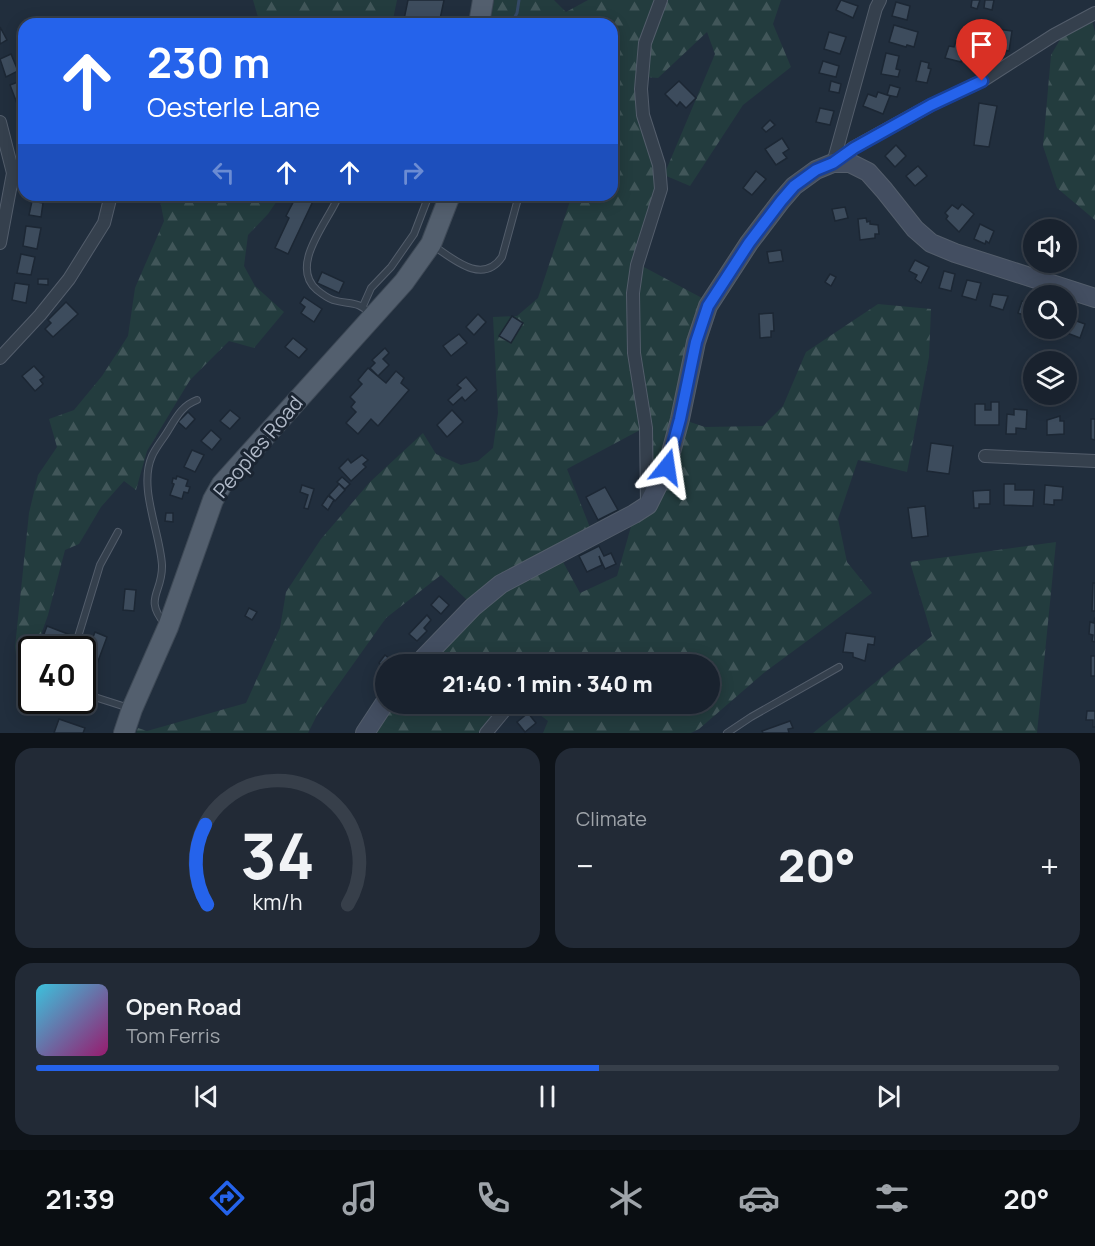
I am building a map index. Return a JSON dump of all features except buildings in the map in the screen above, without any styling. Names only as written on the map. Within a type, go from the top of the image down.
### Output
[{"type":"main road","points":[[480,18],[483,0]]},
{"type":"main road","name":"Peoples Road","points":[[124,733],[132,709],[168,627],[207,515],[222,484],[368,311],[404,282],[431,244],[448,201]]},
{"type":"street","points":[[648,505],[647,438],[633,353],[633,293],[637,265],[661,189],[659,165],[645,122],[641,89],[645,43],[661,0]]},
{"type":"street","points":[[833,163],[880,0]]},
{"type":"street","points":[[428,654],[473,607],[501,584],[648,505],[667,467],[680,419],[696,342],[708,306],[743,252],[781,201],[807,175],[833,163],[854,148],[931,105],[982,81],[1054,35],[1095,13]]},
{"type":"street","points":[[0,122],[13,173],[0,243]]},
{"type":"street","points":[[833,163],[850,163],[868,172],[915,229],[931,243],[955,254],[1095,298]]},
{"type":"street","points":[[0,358],[40,315],[69,279],[104,224],[110,201]]},
{"type":"street","points":[[985,456],[1095,461]]},
{"type":"street","points":[[365,733],[377,714]]},
{"type":"street","points":[[486,733],[502,714]]},
{"type":"lane","points":[[335,201],[320,227],[311,249],[306,270],[308,279],[313,286],[330,299],[368,311],[371,288],[391,267],[414,234],[427,201]]},
{"type":"lane","points":[[431,244],[477,271],[488,270],[502,257],[517,201]]},
{"type":"lane","points":[[168,627],[156,613],[153,605],[162,566],[146,477],[152,457],[178,415],[187,404],[197,400]]},
{"type":"lane","points":[[78,636],[100,565],[118,532]]},
{"type":"lane","points":[[727,733],[839,667]]},
{"type":"lane","points":[[96,697],[132,709]]},
{"type":"green space","points":[[253,0],[397,0],[393,18],[258,18]]},
{"type":"green space","points":[[494,0],[554,0],[566,12],[588,0],[655,0],[638,73],[657,182],[628,348],[640,430],[567,469],[591,530],[469,602],[441,575],[386,618],[317,715],[308,733],[136,733],[138,728],[147,731],[246,703],[280,628],[286,592],[321,539],[370,482],[423,433],[436,454],[461,465],[478,461],[493,448],[498,413],[493,317],[517,316],[538,298],[570,201],[618,201],[618,18],[491,18]]},
{"type":"green space","points":[[664,0],[781,0],[773,24],[791,67],[743,105],[690,186],[664,175],[715,54],[707,32],[658,78],[646,77],[650,44]]},
{"type":"green space","points":[[1092,21],[1095,32],[1095,220],[1057,188],[1043,146],[1051,55],[1061,38]]},
{"type":"green space","points":[[160,201],[277,201],[248,235],[244,266],[255,286],[284,312],[254,348],[229,341],[190,380],[147,451],[136,490],[124,481],[101,507],[79,544],[65,550],[41,636],[18,636],[18,669],[15,647],[29,513],[38,475],[57,447],[49,419],[74,410],[102,376],[128,336],[135,288],[164,221]]},
{"type":"green space","points":[[642,266],[702,298],[688,339],[661,466],[651,487],[650,437],[638,332]]},
{"type":"green space","points":[[878,304],[931,309],[929,357],[907,472],[858,460],[838,519],[847,562],[872,593],[765,672],[720,711],[720,654],[436,654],[492,596],[562,560],[580,593],[617,576],[632,523],[687,421],[705,427],[763,426],[783,406],[806,352]]},
{"type":"green space","points":[[1056,542],[1037,733],[813,733],[932,636],[910,562]]},
{"type":"green space","points":[[385,714],[493,714],[478,733],[372,733]]},
{"type":"green space","points":[[539,714],[716,714],[691,733],[543,733],[548,721]]},
{"type":"waterway","points":[[514,18],[519,0]]},
{"type":"route","points":[[667,467],[680,419],[696,342],[708,306],[723,280],[781,201],[807,175],[833,163],[854,148],[931,105],[982,81]]}]
